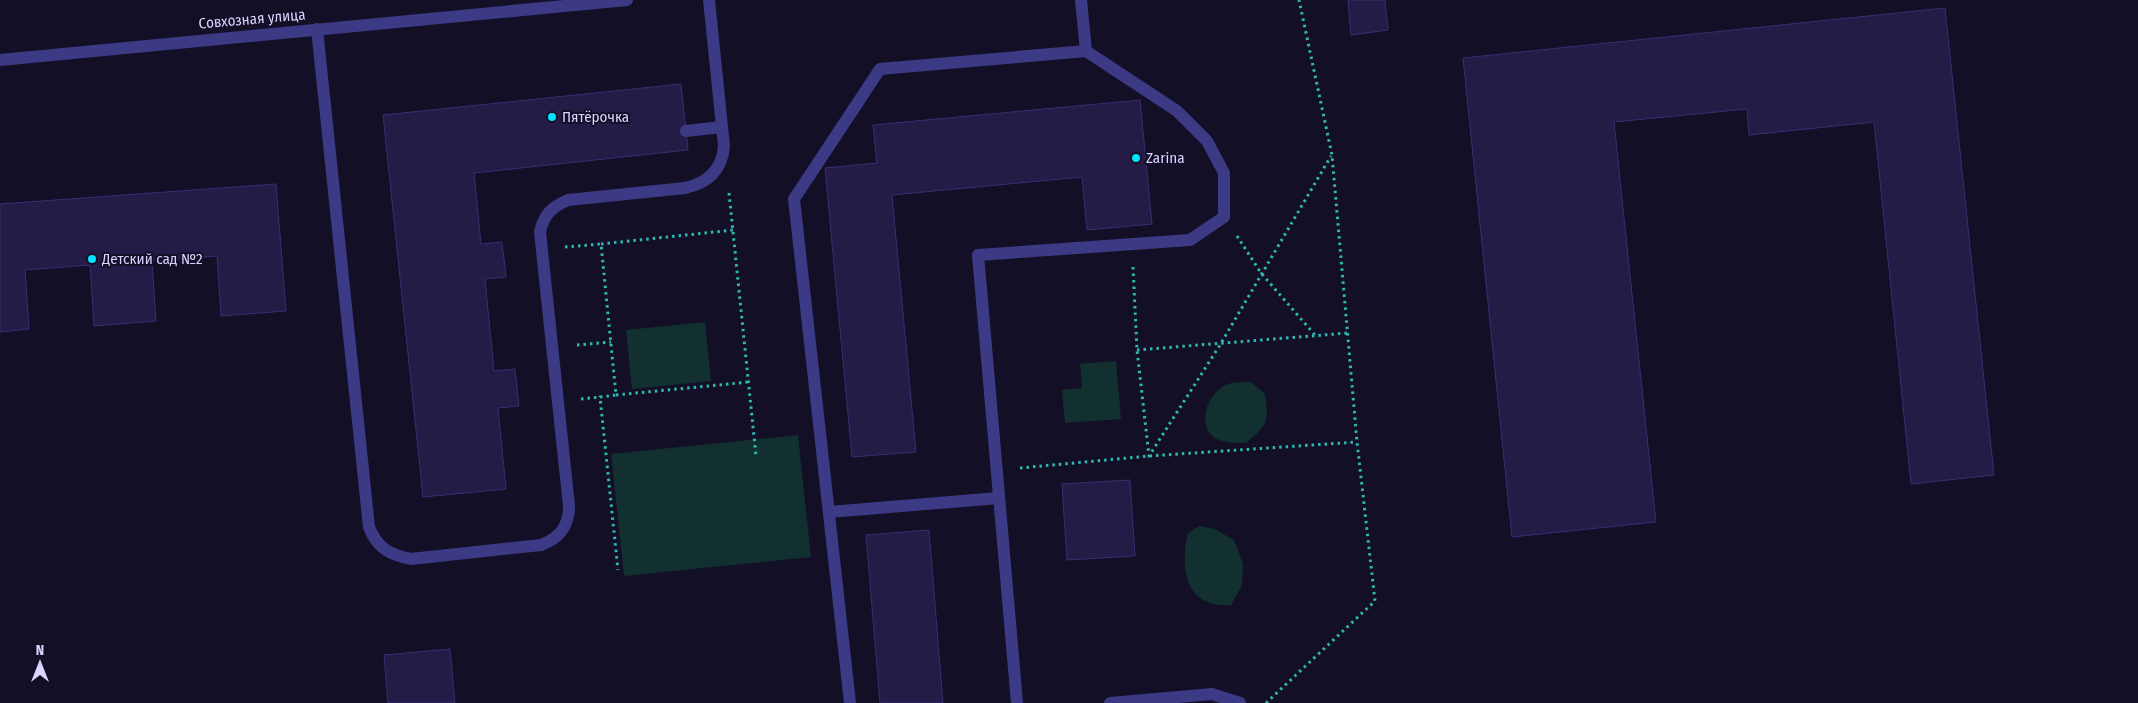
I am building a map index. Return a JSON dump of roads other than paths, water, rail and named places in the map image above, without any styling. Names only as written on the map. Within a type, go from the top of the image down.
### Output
[{"type":"street","name":"Совхозная улица","points":[[0,60],[627,0]]},
{"type":"street","points":[[317,29],[369,527],[376,542],[383,549],[396,556],[411,558],[541,545],[559,536],[565,528],[569,516],[569,506],[540,232],[543,220],[555,206],[568,200],[697,186],[715,173],[723,156],[724,146],[709,0]]},
{"type":"street","points":[[1081,0],[1086,51]]},
{"type":"street","points":[[850,703],[794,199],[880,69],[1086,51],[1177,111],[1208,141],[1224,173],[1224,217],[1190,240],[978,255],[1017,703]]},
{"type":"street","points":[[686,130],[722,127]]},
{"type":"street","points":[[829,512],[999,498]]},
{"type":"street","points":[[1110,703],[1212,694],[1240,703]]},
{"type":"place","name":"Пятёрочка","points":[[552,117]]},
{"type":"place","name":"Zarina","points":[[1136,158]]},
{"type":"place","name":"Детский сад №2","points":[[92,259]]}]
